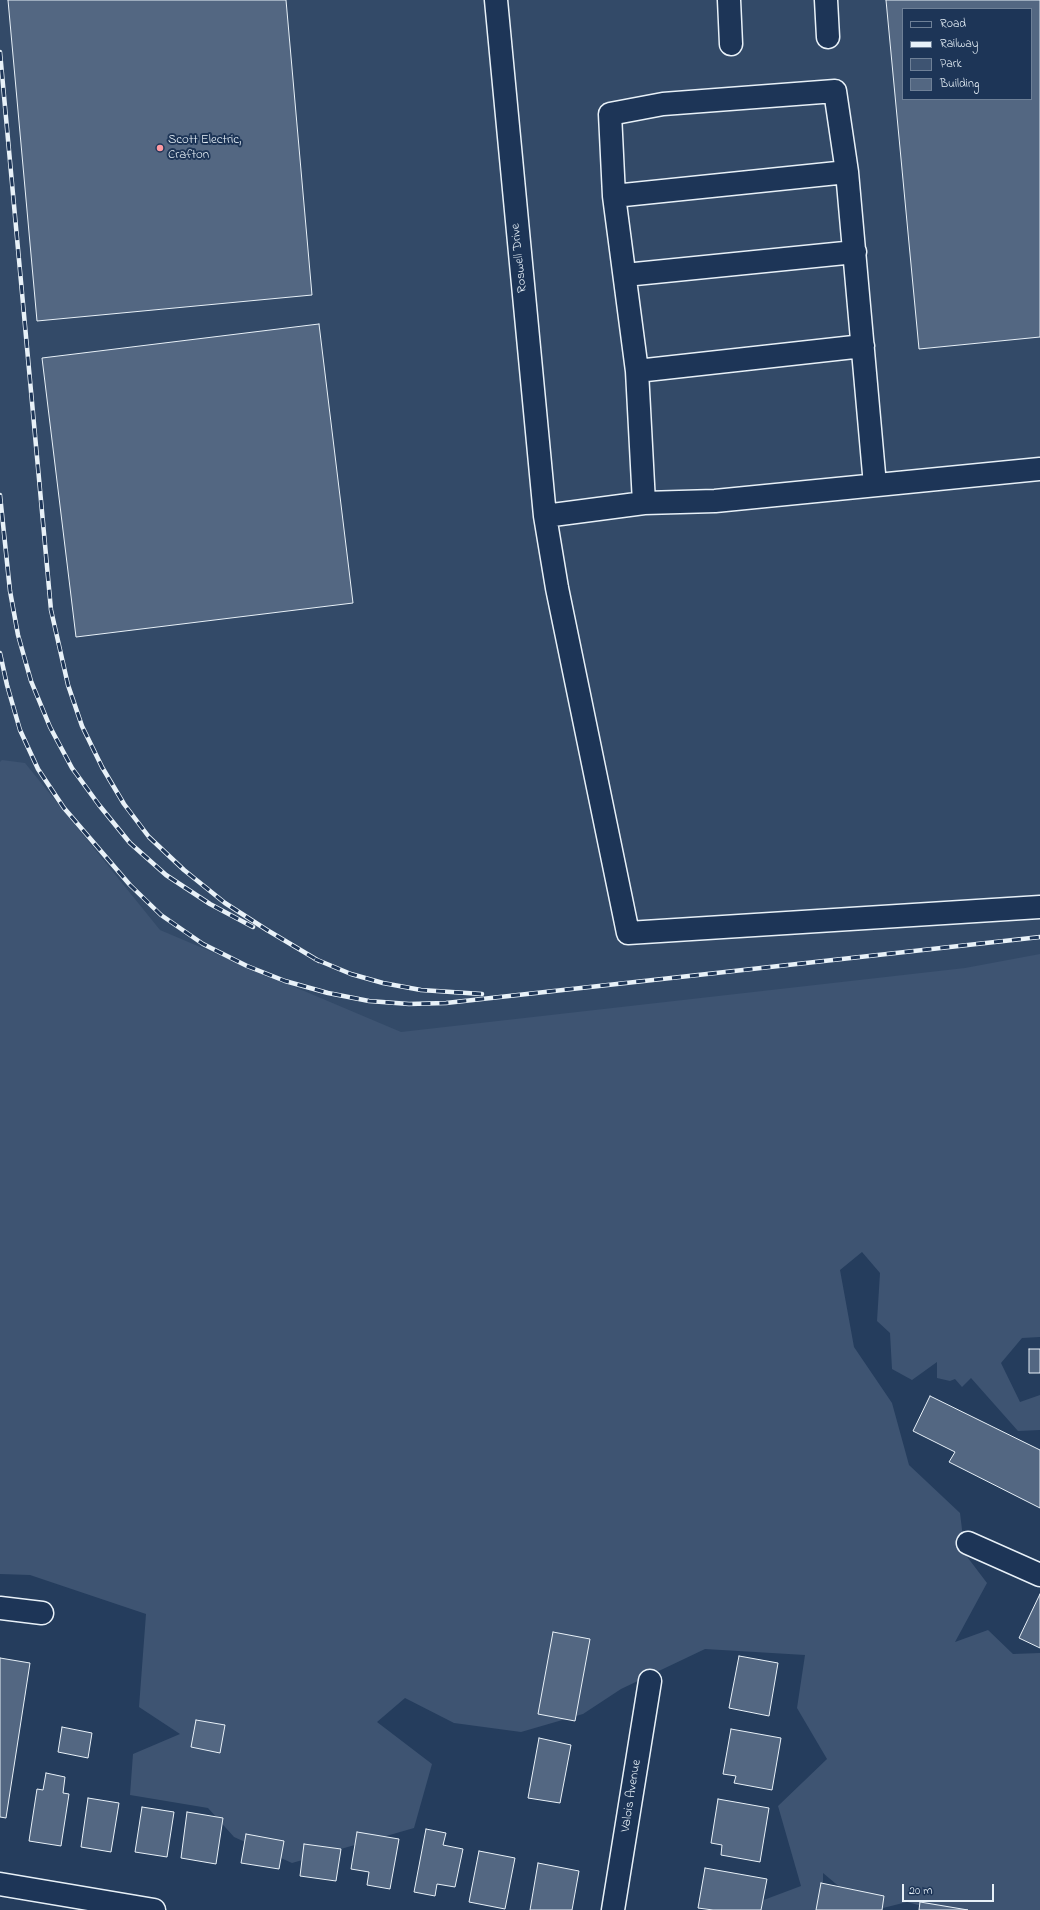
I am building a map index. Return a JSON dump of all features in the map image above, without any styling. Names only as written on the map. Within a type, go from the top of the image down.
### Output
[{"type":"street","name":"Roswell Drive","points":[[496,0],[545,516],[557,588],[628,933],[1040,907]]},
{"type":"street","points":[[729,0],[731,44]]},
{"type":"street","points":[[826,0],[828,37]]},
{"type":"street","points":[[644,503],[637,371],[614,196],[610,114],[663,104],[834,91],[847,172],[875,485]]},
{"type":"street","points":[[614,196],[847,172]]},
{"type":"street","points":[[625,275],[854,252]]},
{"type":"street","points":[[637,371],[863,346]]},
{"type":"street","points":[[545,516],[644,503],[715,501],[1040,469]]},
{"type":"street","points":[[968,1543],[1040,1575]]},
{"type":"street","points":[[0,1608],[42,1613]]},
{"type":"street","name":"Valois Avenue","points":[[613,1910],[650,1682]]},
{"type":"street","points":[[0,1884],[154,1910]]},
{"type":"shaded area","points":[[0,0],[1040,0],[1040,988],[423,1081],[0,896]]},
{"type":"green space","points":[[2,760],[25,763],[160,930],[401,1032],[965,968],[1040,954],[1040,1337],[1022,1338],[1001,1363],[1020,1402],[1040,1395],[1040,1430],[1018,1431],[971,1378],[962,1387],[955,1379],[950,1381],[937,1378],[937,1362],[912,1380],[892,1369],[890,1333],[877,1321],[880,1273],[862,1252],[840,1270],[854,1347],[892,1403],[909,1465],[960,1513],[965,1554],[987,1583],[955,1642],[988,1630],[1013,1654],[1040,1653],[1040,1910],[937,1910],[907,1902],[875,1910],[867,1910],[823,1873],[823,1910],[744,1910],[745,1907],[801,1886],[778,1806],[827,1759],[797,1708],[805,1655],[705,1649],[621,1689],[583,1714],[521,1732],[454,1723],[405,1698],[377,1722],[432,1764],[414,1828],[292,1863],[234,1837],[208,1808],[130,1795],[133,1754],[180,1734],[139,1707],[146,1614],[30,1575],[0,1574],[0,762]]},
{"type":"building","name":"Scott Electric, Crafton","points":[[8,0],[286,0],[312,295],[37,321]]},
{"type":"building","points":[[886,0],[1040,0],[1040,337],[919,349]]},
{"type":"building","points":[[319,324],[353,603],[76,637],[42,358]]},
{"type":"building","points":[[1029,1349],[1040,1349],[1040,1373],[1029,1373]]},
{"type":"building","points":[[930,1396],[1040,1450],[1040,1508],[949,1462],[955,1452],[913,1431]]},
{"type":"building","points":[[1040,1594],[1040,1648],[1019,1638]]},
{"type":"building","points":[[553,1632],[590,1639],[575,1721],[538,1714]]},
{"type":"building","points":[[739,1656],[778,1663],[769,1716],[729,1708]]},
{"type":"building","points":[[0,1658],[30,1663],[6,1818],[0,1817]]},
{"type":"building","points":[[196,1720],[225,1725],[220,1753],[191,1747]]},
{"type":"building","points":[[62,1727],[92,1733],[88,1758],[58,1752]]},
{"type":"building","points":[[731,1729],[781,1738],[772,1790],[734,1783],[736,1776],[723,1774]]},
{"type":"building","points":[[539,1738],[571,1745],[560,1803],[528,1798]]},
{"type":"building","points":[[46,1773],[65,1777],[63,1793],[69,1794],[61,1846],[29,1841],[37,1789],[43,1790]]},
{"type":"building","points":[[88,1798],[119,1803],[111,1852],[81,1847]]},
{"type":"building","points":[[718,1799],[769,1808],[760,1862],[721,1855],[722,1845],[711,1843]]},
{"type":"building","points":[[142,1807],[174,1812],[167,1857],[135,1852]]},
{"type":"building","points":[[187,1812],[223,1818],[216,1864],[181,1858]]},
{"type":"building","points":[[426,1829],[446,1833],[443,1845],[463,1849],[455,1887],[437,1884],[435,1896],[414,1892]]},
{"type":"building","points":[[357,1832],[399,1839],[390,1889],[367,1885],[369,1872],[351,1869]]},
{"type":"building","points":[[246,1834],[284,1841],[279,1869],[241,1863]]},
{"type":"building","points":[[304,1844],[341,1849],[336,1881],[300,1876]]},
{"type":"building","points":[[479,1851],[515,1858],[505,1909],[469,1902]]},
{"type":"building","points":[[538,1863],[579,1871],[572,1910],[530,1910]]},
{"type":"building","points":[[705,1868],[767,1879],[761,1910],[713,1910],[698,1908]]},
{"type":"building","points":[[821,1883],[884,1896],[882,1910],[816,1910]]},
{"type":"building","points":[[920,1902],[968,1910],[919,1910]]},
{"type":"railway","points":[[0,52],[51,610],[68,685],[82,726],[102,767],[124,804],[149,837],[184,870],[225,903],[319,961]]},
{"type":"railway","points":[[0,495],[10,591],[18,635],[31,681],[50,727],[72,768],[99,805],[130,843],[166,875],[210,904],[253,927]]},
{"type":"railway","points":[[0,653],[7,685],[20,730],[38,769],[64,808],[130,885],[161,915],[203,944],[247,966],[285,981],[328,993],[369,1001],[409,1004],[446,1003],[1040,937]]},
{"type":"railway","points":[[315,959],[351,974],[383,983],[421,990],[482,994]]},
{"type":"place","name":"Scott Electric, Crafton","points":[[160,148]]}]
